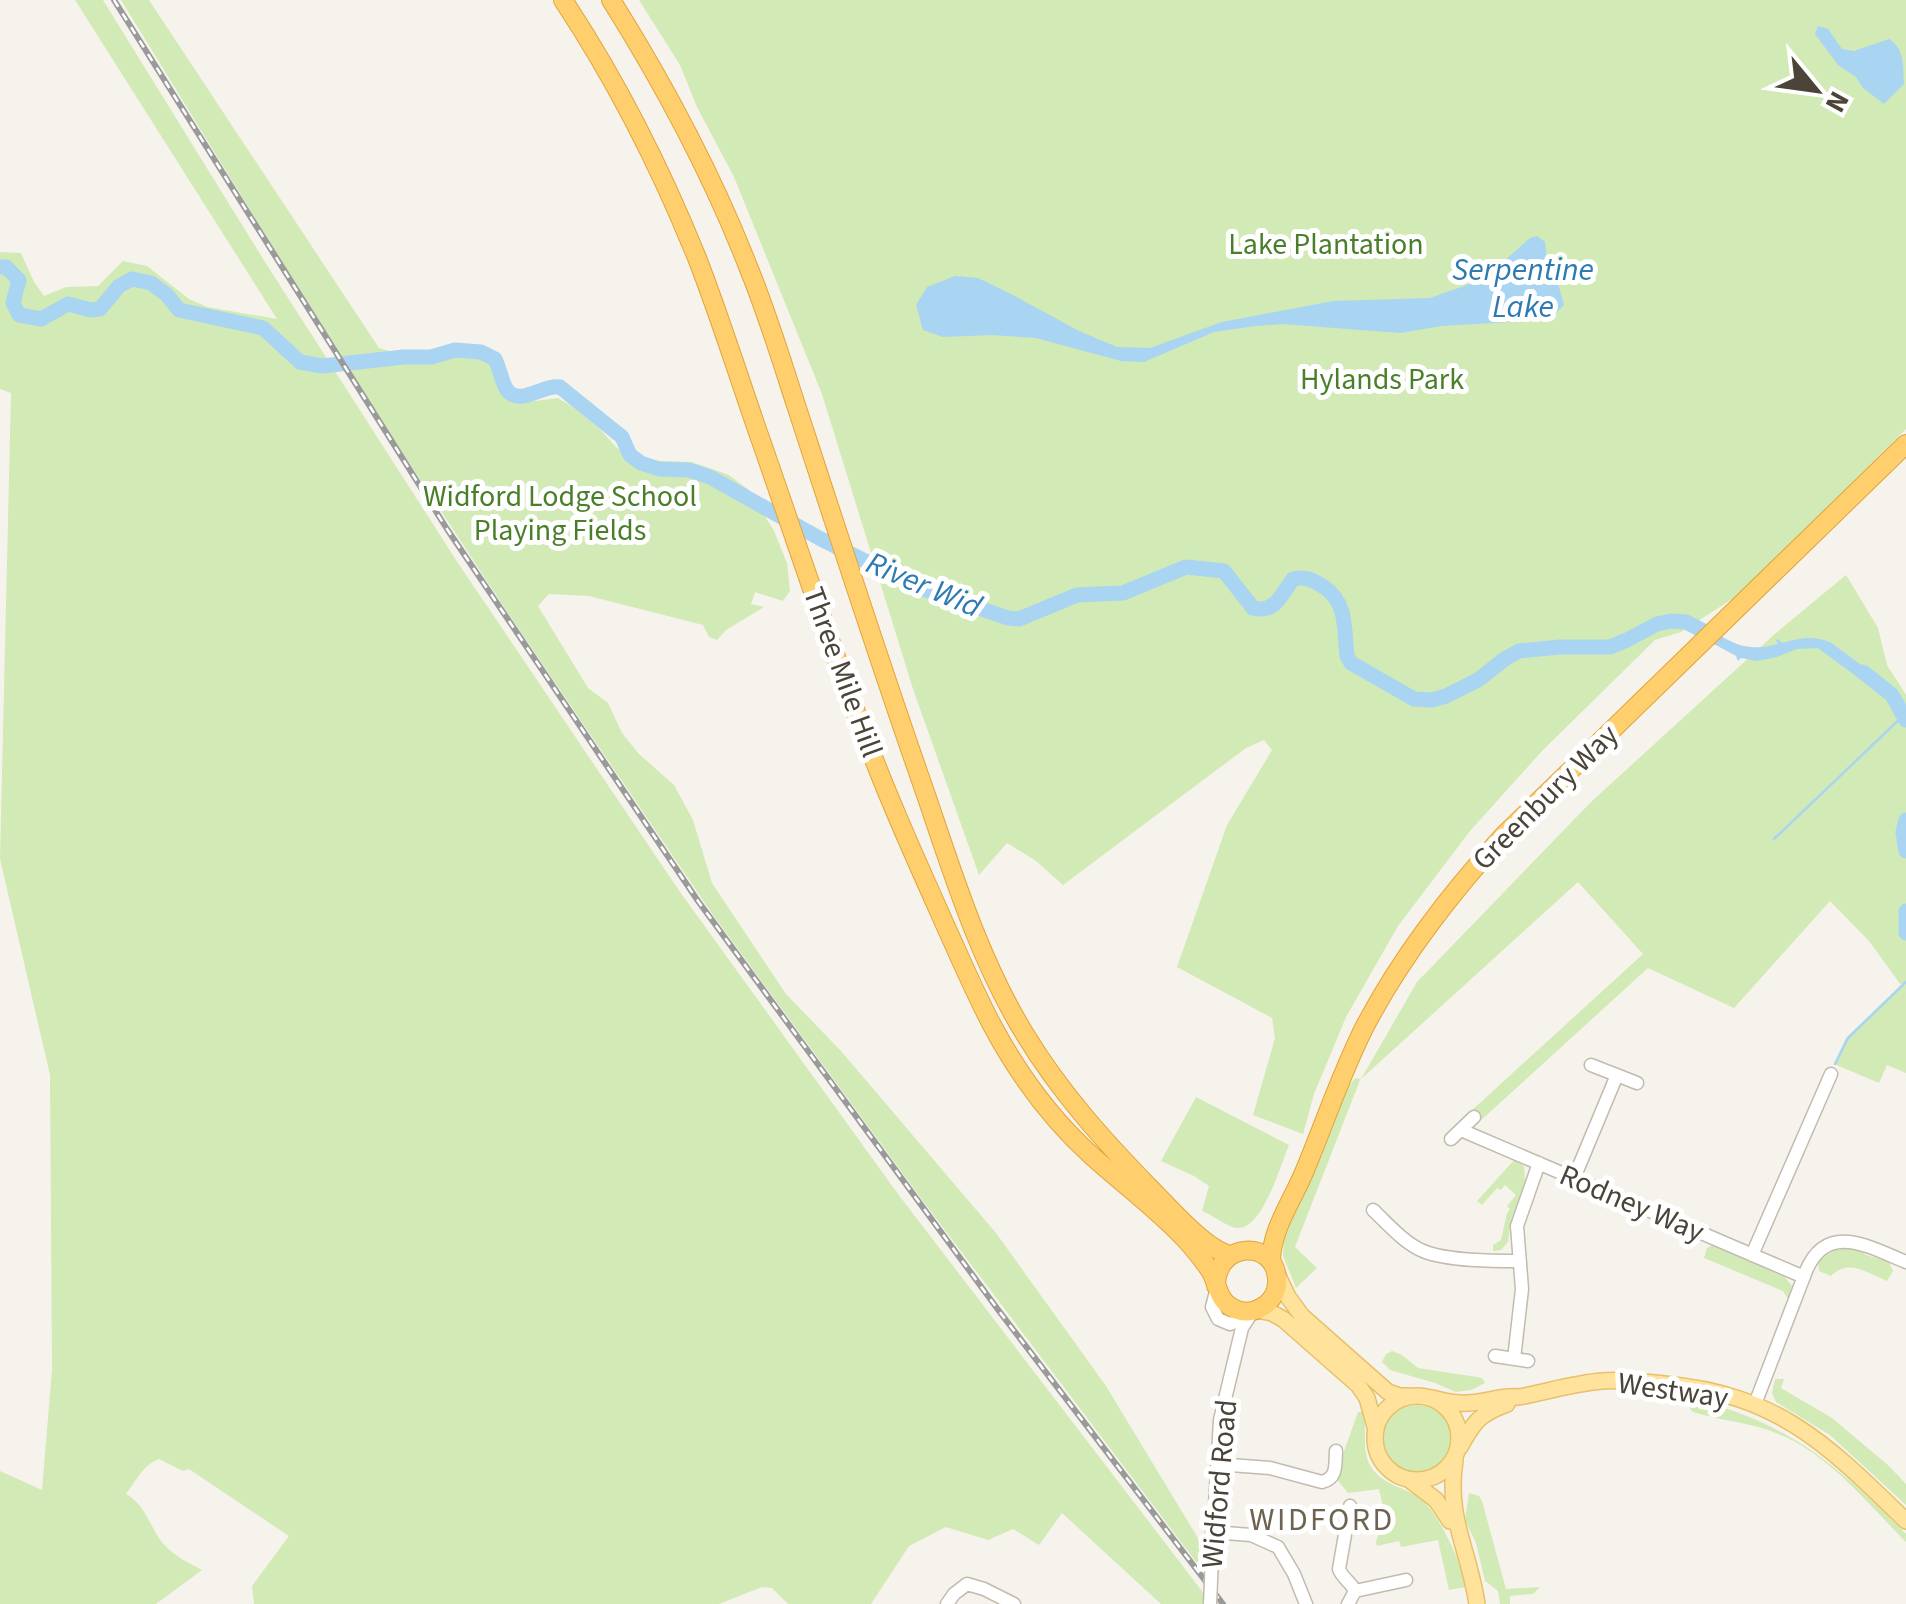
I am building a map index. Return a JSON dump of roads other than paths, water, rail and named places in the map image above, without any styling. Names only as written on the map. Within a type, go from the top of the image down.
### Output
[{"type":"highway","name":"Three Mile Hill","points":[[563,0],[606,69],[682,222],[888,797],[1006,1052],[1060,1124],[1184,1238],[1217,1287]]},
{"type":"highway","name":"Three Mile Hill","points":[[611,0],[654,69],[726,214],[768,320],[959,888],[1025,1035],[1076,1107],[1136,1174],[1217,1251],[1235,1253]]},
{"type":"highway","name":"Greenbury Way","points":[[1274,1268],[1272,1246],[1280,1221],[1299,1186],[1338,1086],[1391,980],[1428,926],[1503,836],[1906,444]]},
{"type":"highway","name":"Greenbury Way","points":[[1235,1253],[1280,1221]]},
{"type":"highway","points":[[1257,1252],[1274,1268],[1274,1295],[1253,1313],[1232,1308],[1217,1287],[1218,1271],[1224,1260],[1235,1253],[1257,1252]]},
{"type":"main road","points":[[1274,1268],[1298,1312],[1388,1392],[1432,1398],[1446,1406],[1455,1419],[1460,1436],[1452,1492],[1458,1533],[1477,1604]]},
{"type":"main road","points":[[1253,1313],[1272,1313],[1283,1319],[1358,1385],[1367,1398],[1382,1463],[1436,1500],[1458,1533]]},
{"type":"main road","name":"Westway","points":[[1457,1454],[1479,1418],[1519,1397],[1616,1380],[1696,1388],[1755,1404],[1791,1422],[1821,1442],[1906,1521]]},
{"type":"main road","points":[[1376,1430],[1388,1407],[1413,1396]]},
{"type":"main road","name":"Westway","points":[[1432,1398],[1459,1404],[1519,1397]]},
{"type":"main road","points":[[1409,1480],[1436,1476],[1457,1454]]},
{"type":"street","points":[[1591,1064],[1637,1083]]},
{"type":"street","points":[[1752,1255],[1816,1093],[1831,1074]]},
{"type":"street","points":[[1574,1178],[1617,1075]]},
{"type":"street","name":"Rodney Way","points":[[1474,1117],[1456,1134],[1538,1163],[1804,1277]]},
{"type":"street","points":[[1495,1356],[1521,1360],[1522,1288],[1517,1226],[1538,1163]]},
{"type":"street","points":[[1373,1210],[1422,1251],[1438,1256],[1520,1262]]},
{"type":"street","points":[[1755,1404],[1817,1252],[1826,1245],[1853,1241],[1905,1259]]},
{"type":"street","name":"Widford Road","points":[[1217,1287],[1212,1306],[1215,1316],[1235,1340],[1232,1365]]},
{"type":"street","name":"Widford Road","points":[[1210,1604],[1220,1420],[1242,1328],[1253,1313]]},
{"type":"street","points":[[1222,1322],[1236,1322],[1253,1313]]},
{"type":"street","points":[[1216,1464],[1270,1468],[1322,1482],[1334,1472],[1336,1450]]},
{"type":"street","points":[[1350,1506],[1339,1569],[1356,1590]]},
{"type":"street","points":[[1212,1532],[1250,1535],[1278,1547],[1306,1604]]},
{"type":"street","points":[[1348,1604],[1356,1590],[1406,1580]]},
{"type":"street","points":[[947,1604],[967,1584],[1014,1604]]},
{"type":"water","points":[[1818,26],[1828,29],[1842,49],[1854,51],[1889,39],[1901,53],[1904,84],[1884,104],[1838,65],[1815,34]]},
{"type":"water","name":"Serpentine Lake","points":[[1537,236],[1545,242],[1547,261],[1564,305],[1542,320],[1442,326],[1400,333],[1282,324],[1256,326],[1214,332],[1144,362],[1121,361],[1036,338],[943,337],[923,330],[916,305],[927,287],[955,276],[978,278],[1117,347],[1150,348],[1222,322],[1333,301],[1430,298],[1484,279]]},
{"type":"water","points":[[1700,624],[1746,646],[1766,647],[1778,644],[1778,639],[1782,643],[1806,638],[1824,640],[1879,678],[1872,688],[1818,648],[1797,649],[1757,661],[1738,661],[1736,656],[1692,632]]},
{"type":"waterway","name":"River Wid","points":[[0,267],[6,267],[19,280],[13,303],[19,315],[41,319],[68,304],[100,309],[119,286],[132,279],[151,283],[179,310],[263,328],[300,362],[322,366],[431,357],[455,350],[481,352],[495,359],[512,395],[525,396],[560,387],[622,437],[630,455],[641,463],[710,477],[917,587],[1008,618],[1019,619],[1077,595],[1123,593],[1186,567],[1224,571],[1253,608],[1261,609],[1277,601],[1293,579],[1305,578],[1324,587],[1337,601],[1351,663],[1414,699],[1432,700],[1478,680],[1519,651],[1610,647],[1671,621],[1686,622],[1715,637]]},
{"type":"waterway","name":"River Wid","points":[[1863,672],[1892,695],[1906,720]]},
{"type":"waterway","points":[[1774,839],[1904,715]]},
{"type":"waterway","name":"River Wid","points":[[1906,820],[1906,851]]},
{"type":"waterway","name":"River Wid","points":[[1906,911],[1906,933]]},
{"type":"waterway","points":[[1835,1064],[1848,1038],[1906,982]]},
{"type":"railway","points":[[114,0],[447,529],[698,901],[999,1311],[1223,1604]]},
{"type":"district","name":"WIDFORD","points":[[1322,1519]]},
{"type":"park label","name":"Lake Plantation","points":[[1326,244]]},
{"type":"park label","name":"Hylands Park","points":[[1382,379]]},
{"type":"park label","name":"Widford Lodge School Playing Fields","points":[[560,513]]}]
